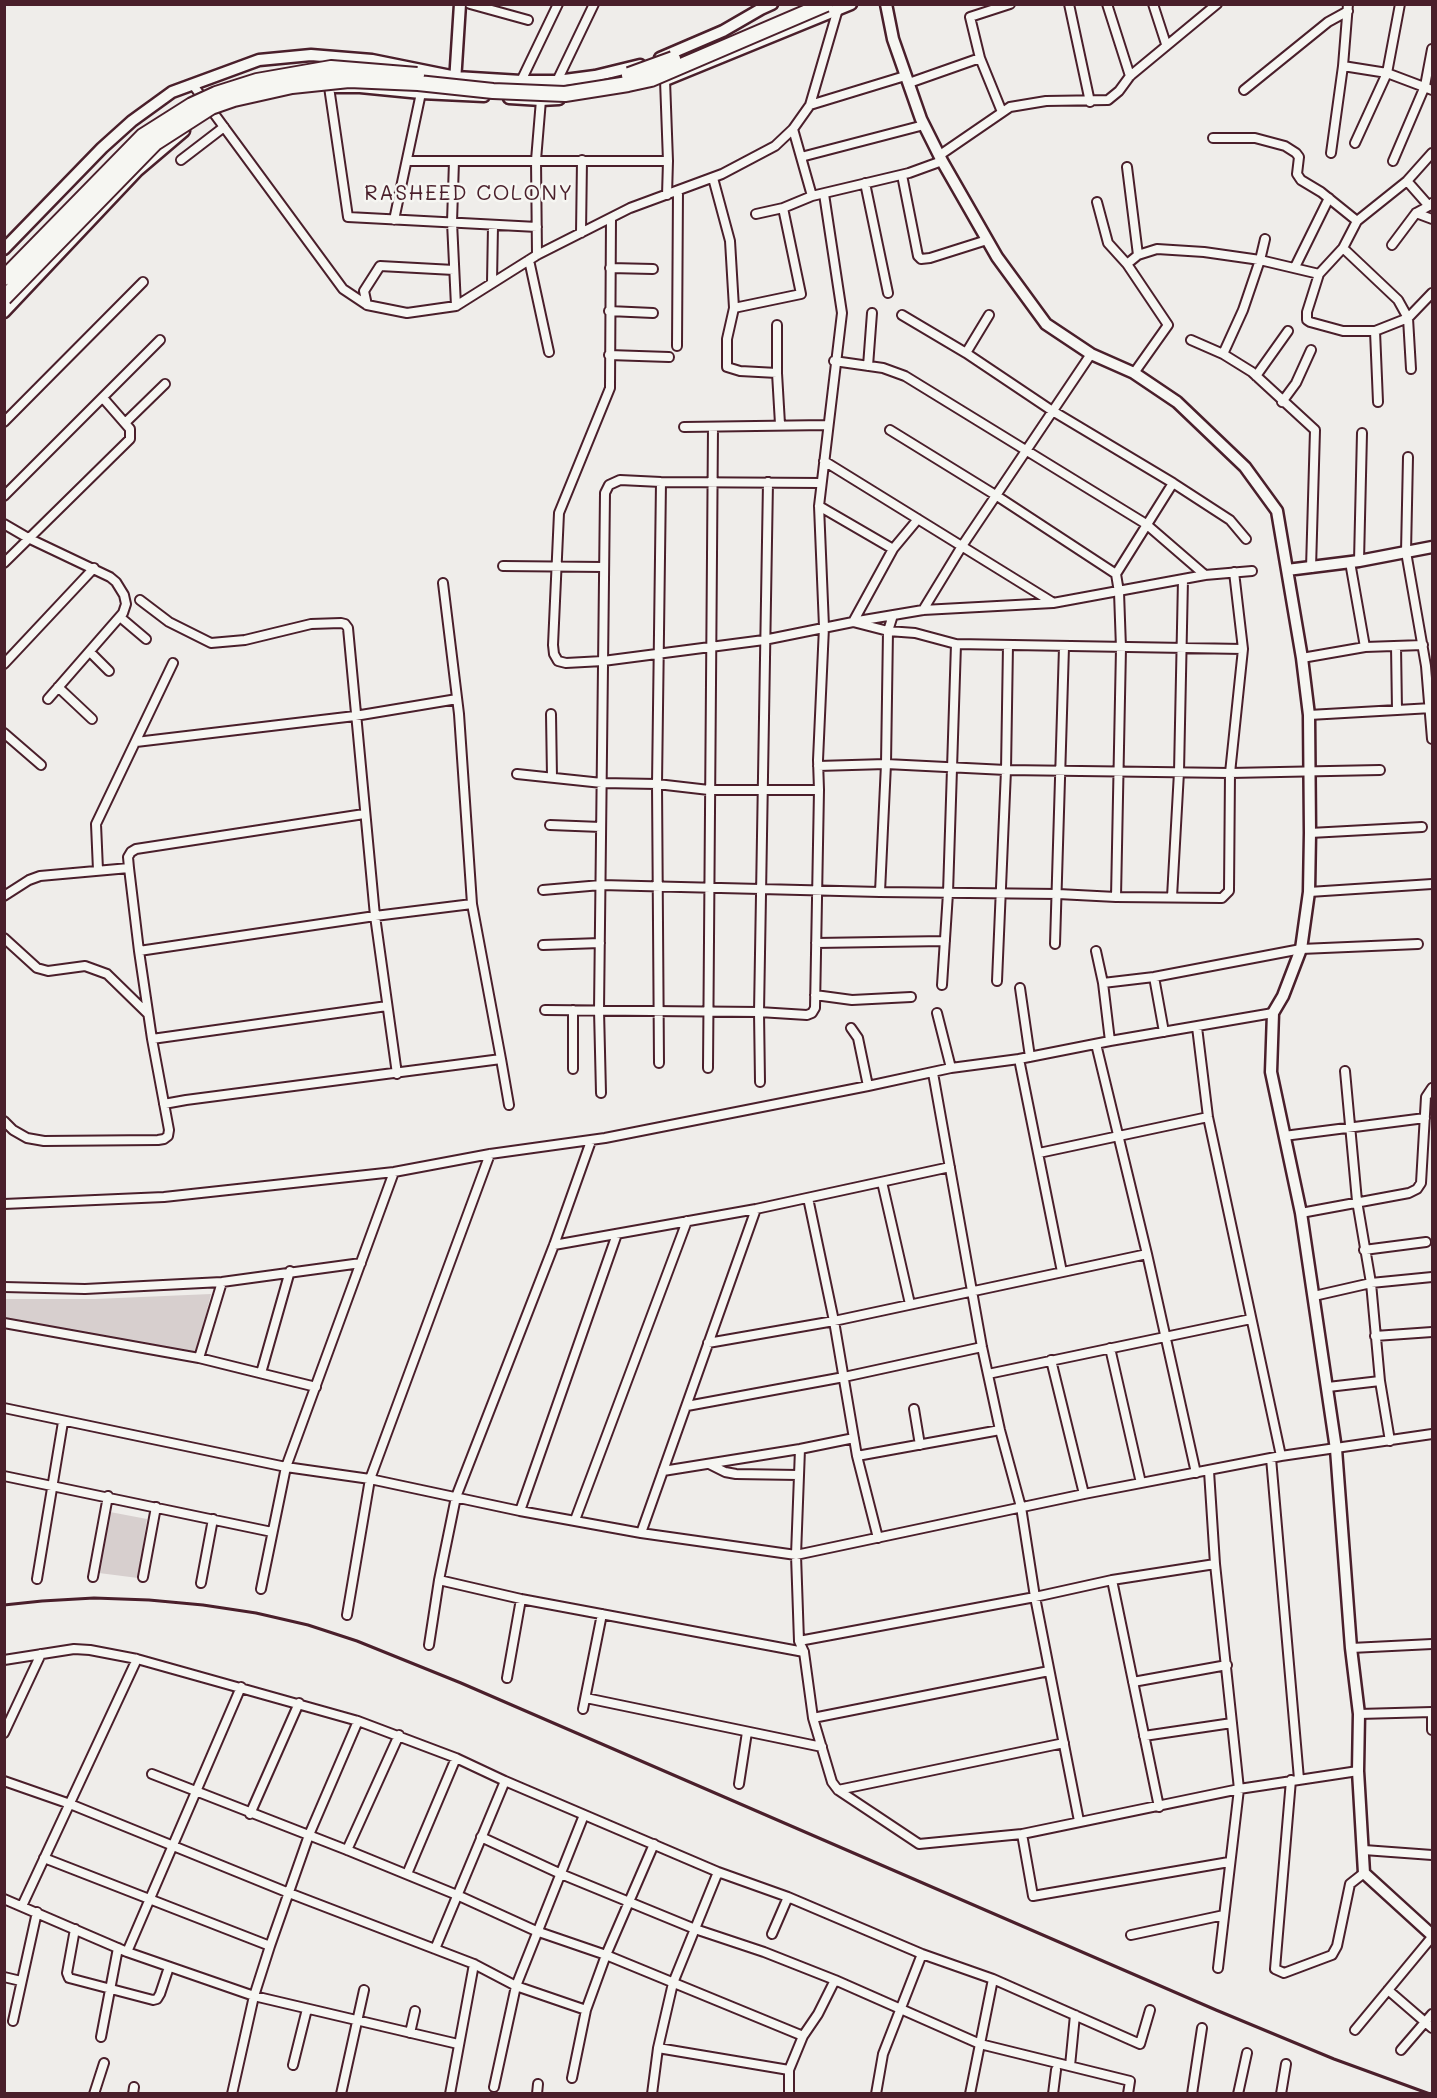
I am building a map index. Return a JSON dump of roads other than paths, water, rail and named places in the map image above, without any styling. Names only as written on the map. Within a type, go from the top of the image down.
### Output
[{"type":"highway","points":[[4,278],[143,136],[192,105],[216,94],[257,81],[331,68],[389,71],[520,87],[565,87],[635,75],[804,4]]},
{"type":"highway","points":[[4,298],[155,143],[211,107],[234,99],[292,86],[349,80],[565,94],[628,84],[651,78],[832,7]]},
{"type":"street","points":[[454,94],[460,4]]},
{"type":"street","points":[[470,4],[528,20]]},
{"type":"street","points":[[521,81],[558,4]]},
{"type":"street","points":[[557,81],[594,4]]},
{"type":"street","points":[[4,249],[113,137],[172,92],[259,60],[311,55],[372,60],[456,77],[557,81],[595,76],[646,64],[723,31],[772,4]]},
{"type":"street","points":[[4,312],[138,171],[177,136],[225,107],[261,97],[328,87],[360,87],[541,100],[624,91],[665,80],[832,7],[851,4]]},
{"type":"street","points":[[886,4],[893,39],[924,125],[987,240],[1046,324],[1091,354],[1134,373],[1177,402],[1245,467],[1277,511],[1302,658],[1309,715],[1310,833],[1309,892],[1301,949],[1283,996],[1273,1013],[1272,1072],[1301,1213],[1336,1449],[1351,1648],[1359,1714],[1358,1771],[1364,1874],[1432,1936],[1355,2030]]},
{"type":"street","points":[[1002,112],[980,58],[970,17],[1010,4]]},
{"type":"street","points":[[1069,4],[1090,102]]},
{"type":"street","points":[[1107,4],[1130,76]]},
{"type":"street","points":[[1152,4],[1166,44]]},
{"type":"street","points":[[756,214],[783,208],[812,196],[902,175],[941,158],[1010,107],[1046,101],[1108,100],[1119,91],[1130,76],[1166,44],[1217,4]]},
{"type":"street","points":[[1355,143],[1387,73],[1400,4]]},
{"type":"street","points":[[193,85],[344,289],[367,305],[407,313],[456,306],[533,257],[630,208],[713,178],[775,146],[793,129],[810,105],[832,7]]},
{"type":"street","points":[[1331,153],[1348,8]]},
{"type":"street","points":[[1244,90],[1348,8]]},
{"type":"street","points":[[1393,161],[1429,88],[1432,50]]},
{"type":"street","points":[[810,105],[980,58]]},
{"type":"street","points":[[1343,66],[1387,73],[1429,88]]},
{"type":"street","points":[[665,80],[667,195]]},
{"type":"street","points":[[328,87],[348,217],[537,227]]},
{"type":"street","points":[[394,220],[421,93]]},
{"type":"street","points":[[541,100],[536,160],[537,227],[533,257],[549,352]]},
{"type":"street","points":[[801,157],[924,125]]},
{"type":"street","points":[[181,160],[224,127]]},
{"type":"street","points":[[793,129],[812,196]]},
{"type":"street","points":[[1213,138],[1255,138],[1285,146],[1299,157],[1297,169],[1301,180],[1329,198],[1357,221]]},
{"type":"street","points":[[1432,153],[1407,181],[1357,221],[1343,248],[1319,274],[1306,320],[1343,331],[1375,331],[1408,318],[1432,293]]},
{"type":"street","points":[[581,233],[582,160]]},
{"type":"street","points":[[407,161],[668,160]]},
{"type":"street","points":[[454,161],[452,222],[456,306]]},
{"type":"street","points":[[1127,167],[1138,255]]},
{"type":"street","points":[[902,175],[918,256],[921,259],[987,240]]},
{"type":"street","points":[[713,178],[730,241],[734,308],[727,339],[727,367],[740,371],[777,373]]},
{"type":"street","points":[[1392,245],[1416,213],[1431,204],[1407,181]]},
{"type":"street","points":[[865,183],[888,293]]},
{"type":"street","points":[[677,346],[678,191]]},
{"type":"street","points":[[545,1010],[708,1011],[807,1015],[815,1008],[818,766],[824,627],[819,506],[834,361],[842,314],[824,194]]},
{"type":"street","points":[[1295,267],[1329,198]]},
{"type":"street","points":[[1098,202],[1108,243],[1127,264],[1168,325],[1134,373]]},
{"type":"street","points":[[734,308],[801,294],[783,208]]},
{"type":"street","points":[[1416,213],[1432,219]]},
{"type":"street","points":[[611,218],[610,388],[559,513],[554,654],[558,661],[566,663],[603,661],[764,640],[923,610],[1053,603],[1205,575],[1252,572]]},
{"type":"street","points":[[492,282],[493,226]]},
{"type":"street","points":[[1223,354],[1243,310],[1265,238]]},
{"type":"street","points":[[1343,248],[1398,300],[1408,318],[1411,369]]},
{"type":"street","points":[[1127,264],[1138,255],[1157,249],[1173,249],[1260,260],[1319,274]]},
{"type":"street","points":[[367,305],[364,291],[380,266],[454,270]]},
{"type":"street","points":[[610,268],[653,269]]},
{"type":"street","points":[[4,422],[143,282]]},
{"type":"street","points":[[609,311],[653,313]]},
{"type":"street","points":[[868,366],[872,314]]},
{"type":"street","points":[[902,315],[1230,520],[1246,539]]},
{"type":"street","points":[[966,353],[989,315]]},
{"type":"street","points":[[777,325],[780,424]]},
{"type":"street","points":[[1256,376],[1288,331]]},
{"type":"street","points":[[1375,331],[1378,402]]},
{"type":"street","points":[[4,496],[160,340]]},
{"type":"street","points":[[1191,340],[1223,354],[1256,376],[1315,430],[1311,568]]},
{"type":"street","points":[[1282,402],[1296,383],[1311,350]]},
{"type":"street","points":[[923,610],[1051,410],[1091,354]]},
{"type":"street","points":[[609,355],[669,357]]},
{"type":"street","points":[[834,361],[883,368],[905,376],[1146,524],[1205,575]]},
{"type":"street","points":[[125,423],[165,384]]},
{"type":"street","points":[[4,563],[130,439],[130,429],[104,398]]},
{"type":"street","points":[[684,426],[827,425]]},
{"type":"street","points":[[708,1068],[713,427]]},
{"type":"street","points":[[890,430],[997,495],[1116,574]]},
{"type":"street","points":[[1362,433],[1354,562],[1365,647]]},
{"type":"street","points":[[1408,457],[1406,552],[1423,645],[1430,665],[1432,739]]},
{"type":"street","points":[[824,461],[1053,603]]},
{"type":"street","points":[[602,1093],[599,1010],[605,493],[609,485],[620,480],[821,483]]},
{"type":"street","points":[[658,1063],[657,784],[662,482]]},
{"type":"street","points":[[760,1082],[760,889],[768,482]]},
{"type":"street","points":[[1116,897],[1121,648],[1116,574],[1173,483]]},
{"type":"street","points":[[819,506],[893,549]]},
{"type":"street","points":[[853,622],[893,549],[918,519]]},
{"type":"street","points":[[4,524],[28,538],[94,568],[116,582],[124,595],[126,604],[120,617],[48,699]]},
{"type":"street","points":[[1287,570],[1354,562],[1432,547]]},
{"type":"street","points":[[503,566],[603,567]]},
{"type":"street","points":[[4,664],[94,568]]},
{"type":"street","points":[[543,890],[601,885],[1222,898],[1229,891],[1230,773],[1243,649],[1234,572]]},
{"type":"street","points":[[1172,897],[1179,772],[1183,579]]},
{"type":"street","points":[[443,583],[457,699],[472,904],[509,1105]]},
{"type":"street","points":[[140,600],[169,622],[211,643],[245,640],[311,624],[345,624],[348,628],[375,916],[397,1074]]},
{"type":"street","points":[[880,892],[886,764],[888,631],[893,615]]},
{"type":"street","points":[[120,617],[146,639]]},
{"type":"street","points":[[853,622],[888,631],[915,633],[956,644],[1243,649]]},
{"type":"street","points":[[942,985],[948,893],[956,644]]},
{"type":"street","points":[[997,981],[1006,770],[1008,645]]},
{"type":"street","points":[[1302,658],[1365,647],[1423,645]]},
{"type":"street","points":[[1396,646],[1397,710]]},
{"type":"street","points":[[1055,944],[1064,647]]},
{"type":"street","points":[[90,652],[109,671]]},
{"type":"street","points":[[98,870],[96,824],[173,663]]},
{"type":"street","points":[[58,687],[92,719]]},
{"type":"street","points":[[136,742],[355,716],[457,699]]},
{"type":"street","points":[[1309,715],[1432,708]]},
{"type":"street","points":[[551,714],[552,777]]},
{"type":"street","points":[[4,733],[41,765]]},
{"type":"street","points":[[818,766],[886,764],[1006,770],[1230,773],[1380,770]]},
{"type":"street","points":[[518,774],[602,783],[657,784],[709,790],[819,790]]},
{"type":"street","points":[[4,1122],[27,1138],[44,1141],[164,1139],[168,1136],[169,1130],[148,1014],[129,868],[130,852],[136,849],[364,814]]},
{"type":"street","points":[[550,825],[601,827]]},
{"type":"street","points":[[1310,833],[1422,827]]},
{"type":"street","points":[[4,896],[29,880],[40,876],[129,868]]},
{"type":"street","points":[[1309,892],[1432,884]]},
{"type":"street","points":[[140,951],[472,904]]},
{"type":"street","points":[[4,938],[37,968],[48,971],[85,966],[106,974],[148,1014]]},
{"type":"street","points":[[816,943],[945,941]]},
{"type":"street","points":[[543,945],[600,943]]},
{"type":"street","points":[[1103,982],[1154,977],[1301,949],[1418,944]]},
{"type":"street","points":[[1095,951],[1103,982],[1110,1041]]},
{"type":"street","points":[[1154,977],[1164,1032]]},
{"type":"street","points":[[1020,988],[1030,1057]]},
{"type":"street","points":[[815,995],[852,1000],[911,997]]},
{"type":"street","points":[[152,1039],[387,1006]]},
{"type":"street","points":[[573,1010],[573,1069]]},
{"type":"street","points":[[937,1013],[951,1068]]},
{"type":"street","points":[[4,1204],[164,1197],[394,1172],[490,1154],[591,1141],[951,1068],[1019,1059],[1273,1013]]},
{"type":"street","points":[[1197,1027],[1209,1117],[1281,1456]]},
{"type":"street","points":[[851,1028],[858,1038],[868,1086]]},
{"type":"street","points":[[1096,1044],[1147,1254],[1196,1473]]},
{"type":"street","points":[[164,1104],[501,1059]]},
{"type":"street","points":[[1019,1059],[1062,1272]]},
{"type":"street","points":[[1345,1071],[1357,1201],[1371,1283],[1380,1381],[1390,1441]]},
{"type":"street","points":[[933,1073],[982,1347],[1000,1430],[1021,1507],[1035,1597],[1079,1821]]},
{"type":"street","points":[[1301,1213],[1417,1190],[1421,1183],[1426,1097],[1432,1088]]},
{"type":"street","points":[[1039,1153],[1209,1117]]},
{"type":"street","points":[[1284,1136],[1425,1118]]},
{"type":"street","points":[[429,1645],[439,1580],[456,1497],[554,1245],[591,1141]]},
{"type":"street","points":[[347,1616],[370,1479],[490,1154]]},
{"type":"street","points":[[554,1245],[756,1209],[950,1167]]},
{"type":"street","points":[[261,1589],[286,1467],[394,1172]]},
{"type":"street","points":[[882,1182],[910,1304]]},
{"type":"street","points":[[808,1198],[834,1321],[854,1438],[878,1538]]},
{"type":"street","points":[[641,1533],[756,1209]]},
{"type":"street","points":[[575,1520],[687,1221]]},
{"type":"street","points":[[520,1510],[617,1234]]},
{"type":"street","points":[[1364,1250],[1426,1242]]},
{"type":"street","points":[[708,1342],[834,1321],[1147,1254]]},
{"type":"street","points":[[4,1287],[85,1289],[222,1282],[361,1263]]},
{"type":"street","points":[[261,1373],[290,1271]]},
{"type":"street","points":[[1314,1296],[1371,1283],[1432,1277]]},
{"type":"street","points":[[199,1358],[222,1282]]},
{"type":"street","points":[[988,1374],[1251,1319]]},
{"type":"street","points":[[4,1323],[199,1358],[316,1387]]},
{"type":"street","points":[[1375,1336],[1432,1332]]},
{"type":"street","points":[[687,1406],[844,1377],[982,1347]]},
{"type":"street","points":[[1110,1348],[1141,1483]]},
{"type":"street","points":[[1051,1360],[1084,1494]]},
{"type":"street","points":[[1328,1388],[1380,1381]]},
{"type":"street","points":[[4,1408],[286,1467],[370,1479],[641,1533],[796,1555],[1084,1494],[1281,1456],[1432,1434]]},
{"type":"street","points":[[914,1408],[920,1445]]},
{"type":"street","points":[[37,1578],[63,1422]]},
{"type":"street","points":[[858,1456],[1000,1430]]},
{"type":"street","points":[[663,1471],[854,1438]]},
{"type":"street","points":[[800,1449],[796,1555],[799,1641],[804,1652],[813,1718],[832,1782],[838,1790],[919,1845],[1022,1834],[1239,1789],[1358,1771]]},
{"type":"street","points":[[1271,1458],[1295,1779],[1275,1969],[1284,1973],[1332,1955],[1337,1946],[1350,1884],[1364,1874]]},
{"type":"street","points":[[709,1464],[736,1474],[798,1475]]},
{"type":"street","points":[[1209,1471],[1215,1564],[1239,1789],[1218,1968]]},
{"type":"street","points":[[4,1476],[272,1532]]},
{"type":"street","points":[[93,1577],[108,1496]]},
{"type":"street","points":[[143,1577],[156,1507]]},
{"type":"street","points":[[201,1583],[213,1519]]},
{"type":"street","points":[[799,1641],[1035,1597],[1112,1580],[1215,1564]]},
{"type":"street","points":[[439,1580],[521,1599],[804,1652]]},
{"type":"street","points":[[1112,1580],[1159,1807]]},
{"type":"street","points":[[507,1678],[521,1599]]},
{"type":"street","points":[[583,1709],[602,1614]]},
{"type":"street","points":[[1351,1648],[1432,1644]]},
{"type":"street","points":[[4,1660],[74,1649],[90,1650],[137,1659],[358,1721],[456,1758],[718,1872],[788,1897],[922,1954],[993,1979],[1140,2044],[1150,2010]]},
{"type":"street","points":[[4,1734],[41,1654]]},
{"type":"street","points":[[22,1906],[137,1659]]},
{"type":"street","points":[[1133,1682],[1227,1665]]},
{"type":"street","points":[[813,1718],[1049,1671]]},
{"type":"street","points":[[127,1952],[241,1687]]},
{"type":"street","points":[[586,1698],[822,1747]]},
{"type":"street","points":[[250,1814],[299,1703]]},
{"type":"street","points":[[1359,1714],[1432,1712],[1432,1730]]},
{"type":"street","points":[[232,2094],[254,1996],[270,1946],[309,1835],[358,1721]]},
{"type":"street","points":[[1144,1736],[1232,1724]]},
{"type":"street","points":[[739,1784],[747,1732]]},
{"type":"street","points":[[347,1850],[399,1735]]},
{"type":"street","points":[[838,1790],[1064,1743]]},
{"type":"street","points":[[407,1874],[456,1758]]},
{"type":"street","points":[[152,1774],[407,1874],[536,1931],[606,1955],[803,2036]]},
{"type":"street","points":[[4,1781],[70,1804],[288,1893],[474,1964],[516,1986],[586,2010]]},
{"type":"street","points":[[435,1949],[505,1781]]},
{"type":"street","points":[[494,2087],[516,1986],[584,1815]]},
{"type":"street","points":[[1022,1834],[1033,1896],[1229,1862]]},
{"type":"street","points":[[481,1837],[561,1874],[695,1929],[764,1952],[836,1980],[980,2044],[1130,2081],[1128,2094]]},
{"type":"street","points":[[572,2078],[586,2010],[628,1900],[654,1844]]},
{"type":"street","points":[[1364,1850],[1432,1855]]},
{"type":"street","points":[[44,1858],[270,1946]]},
{"type":"street","points":[[652,2094],[657,2048],[673,1983],[718,1872]]},
{"type":"street","points":[[772,1934],[788,1897]]},
{"type":"street","points":[[4,1899],[127,1952],[254,1996],[458,2044]]},
{"type":"street","points":[[13,2021],[37,1912]]},
{"type":"street","points":[[1131,1935],[1224,1915]]},
{"type":"street","points":[[75,1929],[67,1973],[69,1978],[146,1999],[157,1999],[169,1967]]},
{"type":"street","points":[[101,2037],[118,1948]]},
{"type":"street","points":[[876,2094],[883,2054],[922,1954]]},
{"type":"street","points":[[450,2094],[474,1964]]},
{"type":"street","points":[[4,1977],[21,1981]]},
{"type":"street","points":[[970,2094],[993,1979]]},
{"type":"street","points":[[789,2094],[789,2070],[803,2036],[836,1980]]},
{"type":"street","points":[[341,2094],[364,1990]]},
{"type":"street","points":[[1388,1990],[1429,2025]]},
{"type":"street","points":[[293,2065],[307,2009]]},
{"type":"street","points":[[410,2033],[415,2011]]},
{"type":"street","points":[[1401,2050],[1429,2025],[1432,2014]]},
{"type":"street","points":[[1070,2066],[1075,2015]]},
{"type":"street","points":[[1191,2094],[1202,2028]]},
{"type":"street","points":[[657,2048],[789,2070]]},
{"type":"street","points":[[1238,2094],[1247,2053]]},
{"type":"street","points":[[94,2094],[104,2064]]},
{"type":"street","points":[[1281,2094],[1286,2064]]},
{"type":"street","points":[[1053,2094],[1056,2070]]},
{"type":"street","points":[[537,2094],[538,2084]]},
{"type":"railway","points":[[4,1605],[94,1598],[203,1605],[256,1613],[308,1625],[357,1641],[461,1683],[1216,2010],[1334,2059],[1430,2094]]},
{"type":"district","name":"RASHEED COLONY","points":[[469,194]]}]
